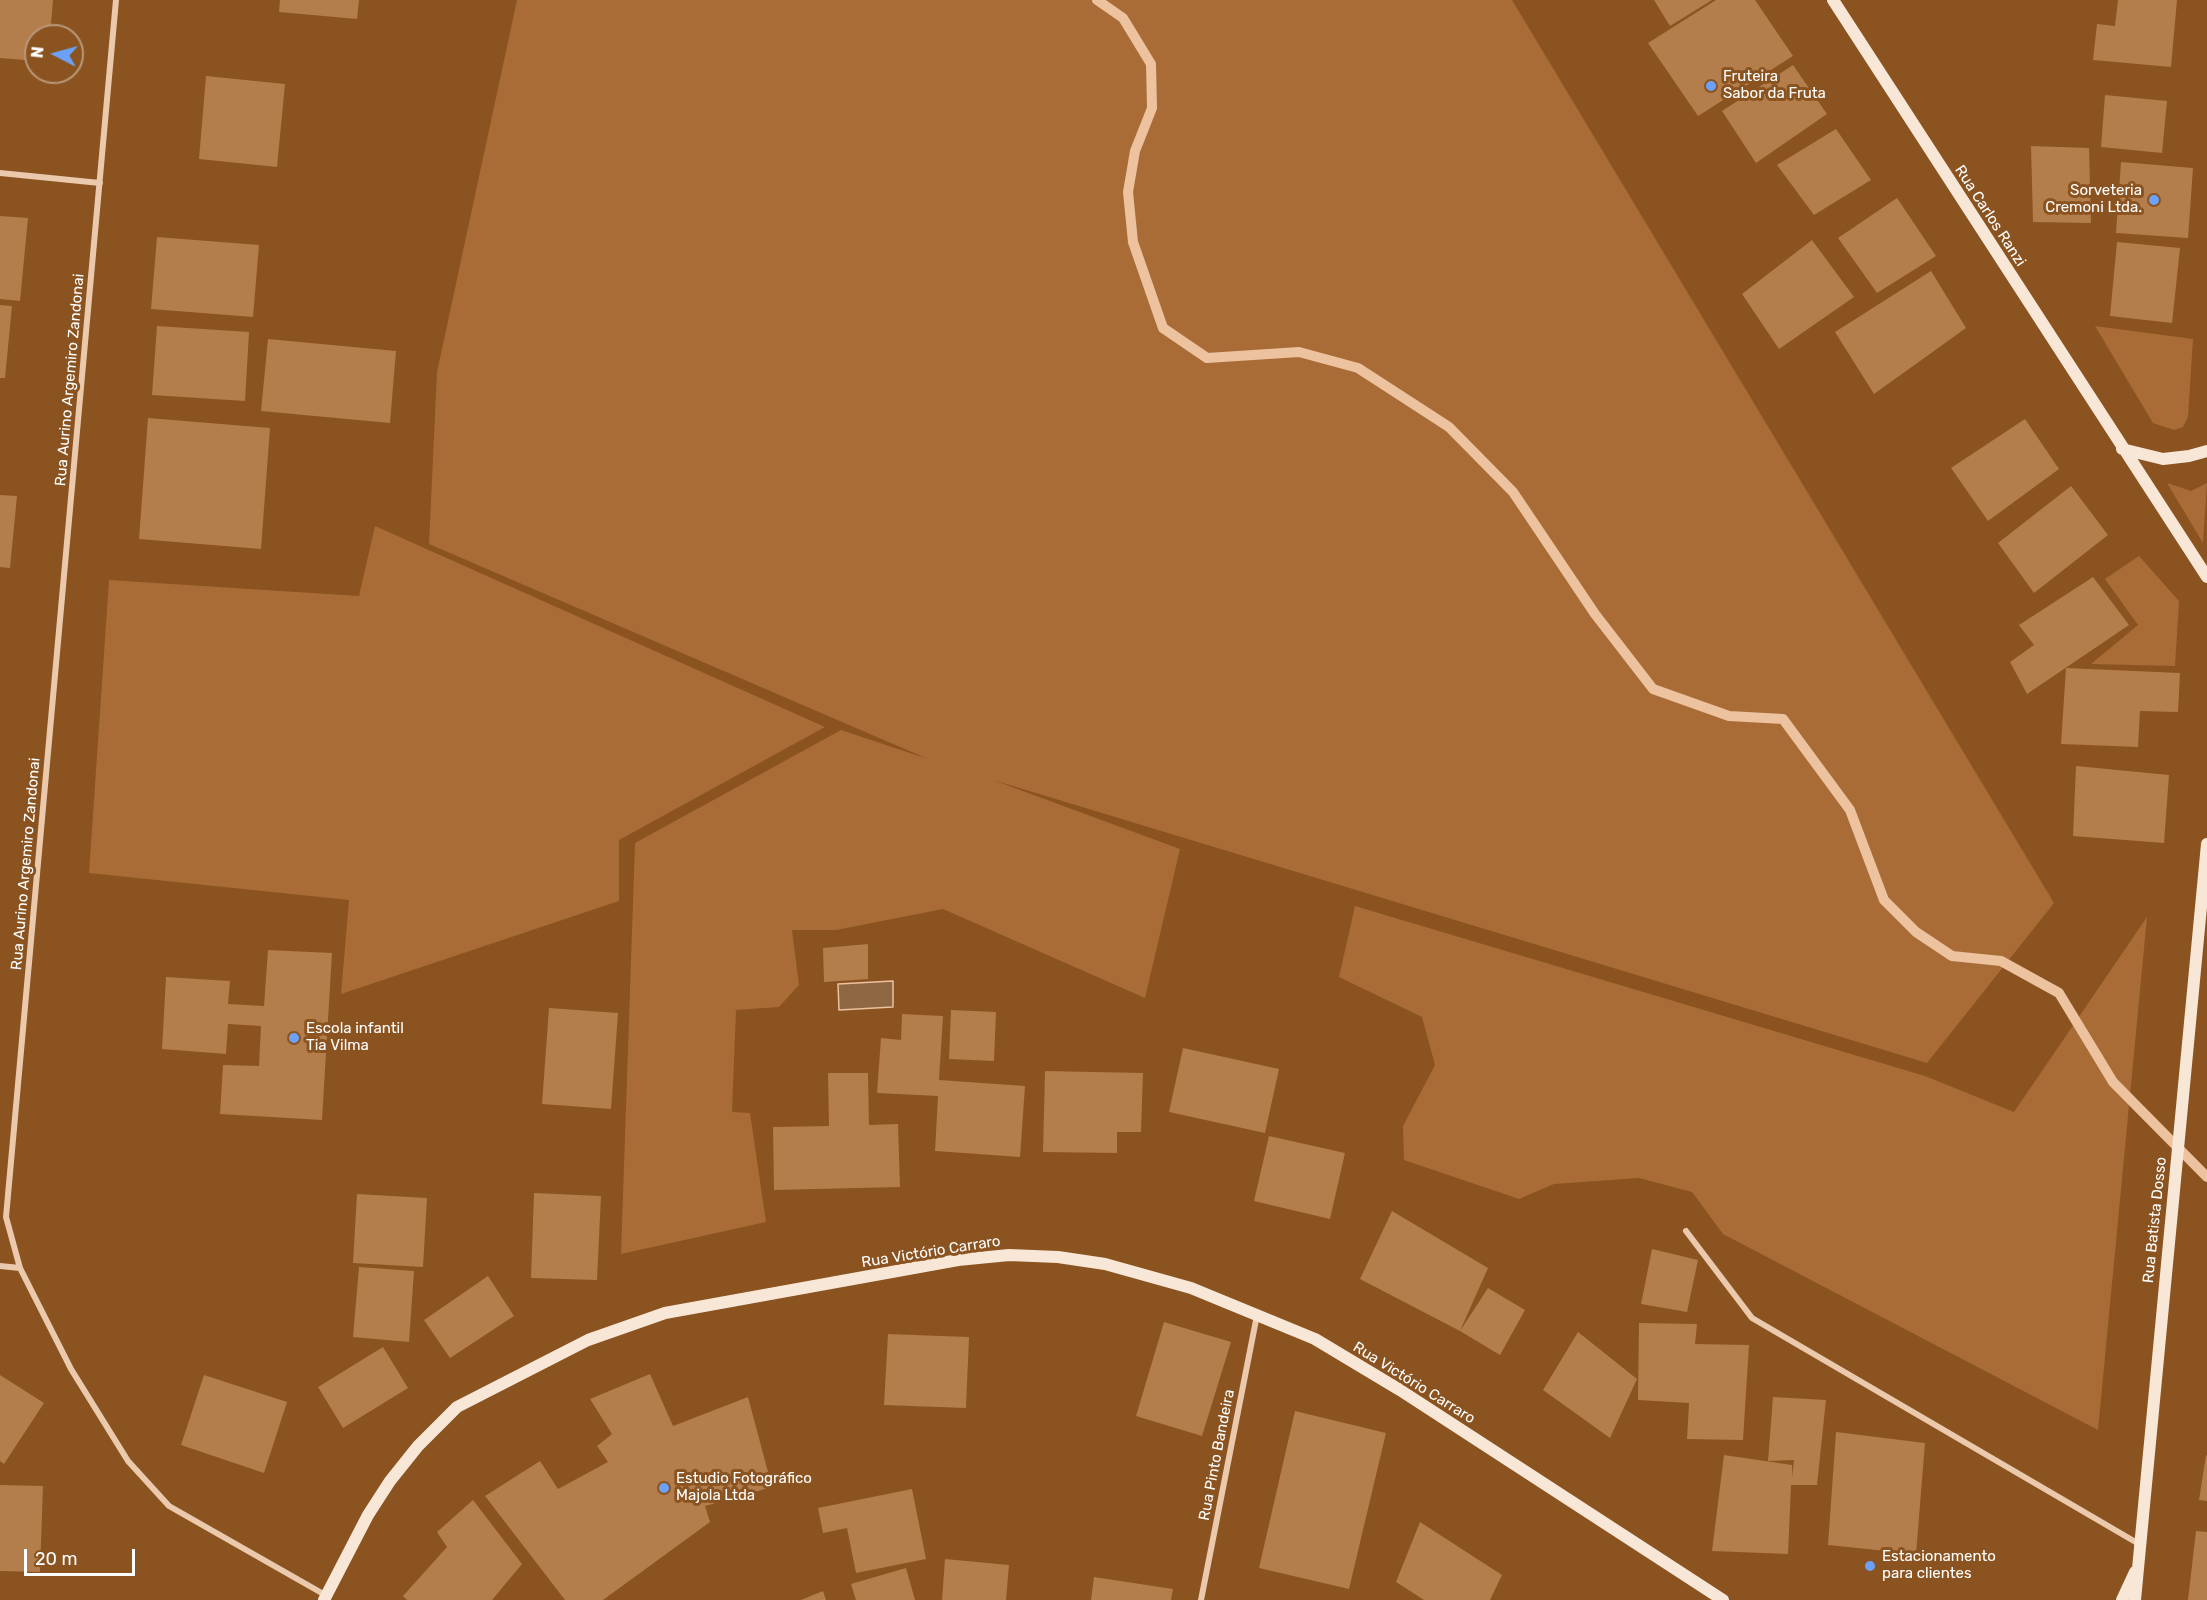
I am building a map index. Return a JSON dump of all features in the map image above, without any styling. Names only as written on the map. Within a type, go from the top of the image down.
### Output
[{"type":"main road","name":"Rua Carlos Ranzi","points":[[1833,0],[2207,577]]},
{"type":"main road","points":[[2122,449],[2163,459],[2207,451]]},
{"type":"main road","name":"Rua Batista Dosso","points":[[2135,1600],[2207,844]]},
{"type":"main road","name":"Rua Victório Carraro","points":[[326,1598],[368,1515],[390,1481],[418,1446],[457,1407],[588,1340],[665,1313],[958,1260],[1009,1255],[1058,1257],[1104,1264],[1191,1288],[1315,1339],[1400,1390],[1724,1600]]},
{"type":"main road","points":[[2122,1600],[2137,1565]]},
{"type":"street","name":"Rua Aurino Argemiro Zandonai","points":[[116,0],[6,1217],[20,1268],[71,1369],[128,1461],[169,1506],[326,1598]]},
{"type":"street","points":[[0,173],[100,183]]},
{"type":"street","points":[[1686,1231],[1752,1318],[2139,1544]]},
{"type":"street","points":[[0,1266],[20,1268]]},
{"type":"street","name":"Rua Pinto Bandeira","points":[[1201,1600],[1257,1314]]},
{"type":"shaded area","points":[[517,0],[1512,0],[2054,903],[1927,1063],[993,780],[1180,849],[1145,998],[943,909],[836,930],[792,930],[799,985],[779,1007],[736,1010],[732,1112],[750,1113],[766,1222],[621,1254],[635,843],[841,730],[928,759],[429,544],[437,372]]},
{"type":"shaded area","points":[[2095,326],[2193,339],[2188,417],[2183,427],[2174,430],[2153,423]]},
{"type":"shaded area","points":[[2167,483],[2191,491],[2207,483],[2203,543]]},
{"type":"shaded area","points":[[375,526],[825,727],[619,840],[619,901],[341,994],[349,900],[89,873],[109,580],[359,596]]},
{"type":"shaded area","points":[[2139,556],[2179,601],[2175,666],[2091,664],[2138,625],[2105,579]]},
{"type":"shaded area","points":[[1355,906],[1925,1076],[2014,1112],[2147,917],[2098,1430],[1723,1234],[1692,1192],[1639,1178],[1554,1184],[1519,1199],[1404,1160],[1403,1126],[1435,1065],[1422,1017],[1339,977]]},
{"type":"shaded area","points":[[893,981],[893,1007],[839,1010],[838,984]]},
{"type":"building","points":[[0,0],[53,0],[51,24],[24,24],[24,60],[0,58]]},
{"type":"building","points":[[280,0],[359,0],[357,19],[279,12]]},
{"type":"building","points":[[1654,0],[1712,0],[1670,26]]},
{"type":"building","name":"Fruteira Sabor da Fruta","points":[[1716,0],[1755,0],[1793,56],[1698,116],[1648,43]]},
{"type":"building","points":[[2118,0],[2177,0],[2171,67],[2093,60],[2097,24],[2115,26]]},
{"type":"building","points":[[1793,65],[1827,114],[1756,163],[1722,111]]},
{"type":"building","points":[[206,76],[285,84],[277,167],[199,159]]},
{"type":"building","points":[[2105,95],[2167,101],[2162,153],[2101,147]]},
{"type":"building","points":[[1836,129],[1871,180],[1814,215],[1777,165]]},
{"type":"building","points":[[2031,146],[2089,148],[2091,223],[2033,222]]},
{"type":"building","name":"Sorveteria Cremoni Ltda.","points":[[2121,162],[2193,168],[2188,238],[2116,233]]},
{"type":"building","points":[[1897,198],[1936,256],[1877,293],[1838,238]]},
{"type":"building","points":[[0,216],[28,218],[20,301],[0,299]]},
{"type":"building","points":[[157,237],[259,245],[253,317],[151,309]]},
{"type":"building","points":[[1812,240],[1854,297],[1779,349],[1742,294]]},
{"type":"building","points":[[2117,242],[2180,248],[2172,323],[2110,316]]},
{"type":"building","points":[[1931,271],[1966,328],[1874,394],[1835,332]]},
{"type":"building","points":[[0,305],[12,306],[5,378],[0,378]]},
{"type":"building","points":[[157,326],[249,332],[245,401],[152,395]]},
{"type":"building","points":[[268,339],[396,351],[390,423],[261,411]]},
{"type":"building","points":[[148,418],[270,428],[261,549],[139,539]]},
{"type":"building","points":[[2025,419],[2059,469],[1988,521],[1951,468]]},
{"type":"building","points":[[2071,486],[2108,535],[2034,593],[1998,543]]},
{"type":"building","points":[[0,495],[17,496],[10,568],[0,567]]},
{"type":"building","points":[[2093,577],[2129,625],[2027,694],[2010,662],[2034,645],[2019,625]]},
{"type":"building","points":[[2066,668],[2180,673],[2178,712],[2140,711],[2138,747],[2061,744]]},
{"type":"building","points":[[2076,766],[2169,775],[2164,843],[2073,836]]},
{"type":"building","points":[[868,944],[868,979],[824,982],[823,948]]},
{"type":"building","name":"Escola infantil Tia Vilma","points":[[268,950],[332,953],[322,1120],[220,1114],[223,1065],[259,1066],[261,1026],[228,1024],[226,1054],[162,1049],[166,977],[230,981],[228,1004],[264,1006]]},
{"type":"building","points":[[549,1008],[618,1013],[611,1109],[542,1104]]},
{"type":"building","points":[[951,1010],[996,1012],[994,1061],[949,1059]]},
{"type":"building","points":[[902,1014],[943,1016],[939,1080],[1025,1086],[1020,1157],[935,1151],[938,1096],[877,1093],[881,1038],[901,1040]]},
{"type":"building","points":[[1183,1048],[1279,1069],[1265,1133],[1169,1112]]},
{"type":"building","points":[[1045,1071],[1143,1073],[1141,1132],[1117,1132],[1117,1153],[1043,1152]]},
{"type":"building","points":[[828,1073],[868,1073],[869,1125],[898,1124],[900,1187],[774,1190],[773,1127],[829,1126]]},
{"type":"building","points":[[1269,1136],[1345,1153],[1330,1219],[1254,1201]]},
{"type":"building","points":[[534,1193],[601,1196],[597,1280],[531,1278]]},
{"type":"building","points":[[357,1194],[427,1198],[423,1267],[353,1263]]},
{"type":"building","points":[[1392,1211],[1488,1268],[1460,1331],[1360,1279]]},
{"type":"building","points":[[1652,1249],[1698,1260],[1687,1312],[1641,1304]]},
{"type":"building","points":[[359,1267],[414,1271],[409,1342],[353,1337]]},
{"type":"building","points":[[488,1276],[514,1316],[450,1358],[424,1320]]},
{"type":"building","points":[[1488,1288],[1525,1310],[1500,1355],[1460,1331]]},
{"type":"building","points":[[1164,1322],[1231,1342],[1202,1436],[1136,1416]]},
{"type":"building","points":[[1639,1323],[1697,1324],[1695,1344],[1749,1345],[1743,1440],[1687,1439],[1689,1403],[1638,1400]]},
{"type":"building","points":[[1578,1332],[1637,1379],[1610,1438],[1543,1390]]},
{"type":"building","points":[[888,1334],[969,1337],[966,1408],[884,1405]]},
{"type":"building","points":[[383,1347],[408,1388],[343,1428],[318,1387]]},
{"type":"building","name":"Estudio Fotográfico Majola Ltda","points":[[650,1374],[673,1426],[748,1397],[772,1487],[705,1506],[710,1522],[603,1600],[565,1600],[485,1496],[540,1461],[558,1489],[608,1462],[597,1446],[612,1434],[590,1399]]},
{"type":"building","points":[[0,1375],[44,1403],[4,1464],[0,1461]]},
{"type":"building","points":[[204,1375],[287,1402],[264,1473],[181,1445]]},
{"type":"building","points":[[1773,1397],[1826,1400],[1817,1485],[1791,1485],[1788,1554],[1712,1551],[1724,1455],[1792,1465],[1792,1477],[1794,1460],[1768,1461]]},
{"type":"building","points":[[1295,1411],[1386,1433],[1349,1589],[1259,1568]]},
{"type":"building","points":[[1836,1432],[1925,1443],[1916,1554],[1828,1545]]},
{"type":"building","points":[[2207,1456],[2207,1501],[2199,1500]]},
{"type":"building","points":[[0,1485],[43,1486],[40,1572],[0,1571]]},
{"type":"building","points":[[912,1489],[926,1559],[856,1573],[847,1528],[823,1533],[818,1508]]},
{"type":"building","points":[[473,1500],[522,1564],[492,1600],[407,1600],[403,1596],[447,1547],[437,1532]]},
{"type":"building","points":[[1420,1522],[1502,1575],[1490,1600],[1424,1600],[1396,1582]]},
{"type":"building","points":[[2196,1531],[2207,1532],[2207,1600],[2188,1600]]},
{"type":"building","points":[[945,1559],[1009,1565],[1006,1600],[942,1600]]},
{"type":"building","points":[[906,1568],[915,1600],[856,1600],[851,1584]]},
{"type":"building","points":[[1094,1577],[1173,1589],[1171,1600],[1091,1600]]},
{"type":"building","points":[[823,1591],[826,1600],[801,1600]]},
{"type":"waterway","points":[[1097,0],[1123,18],[1151,64],[1152,108],[1135,151],[1128,192],[1133,242],[1163,328],[1207,358],[1299,352],[1358,368],[1449,427],[1513,492],[1595,614],[1653,689],[1729,716],[1783,719],[1850,810],[1884,900],[1916,932],[1952,956],[2001,961],[2059,993],[2113,1082],[2207,1177]]},
{"type":"place","name":"Fruteira Sabor da Fruta","points":[[1711,86]]},
{"type":"place","name":"Sorveteria Cremoni Ltda.","points":[[2154,200]]},
{"type":"place","name":"Escola infantil Tia Vilma","points":[[294,1038]]},
{"type":"place","name":"Estudio Fotográfico Majola Ltda","points":[[664,1488]]},
{"type":"place","name":"Estacionamento para clientes","points":[[1870,1566]]}]
